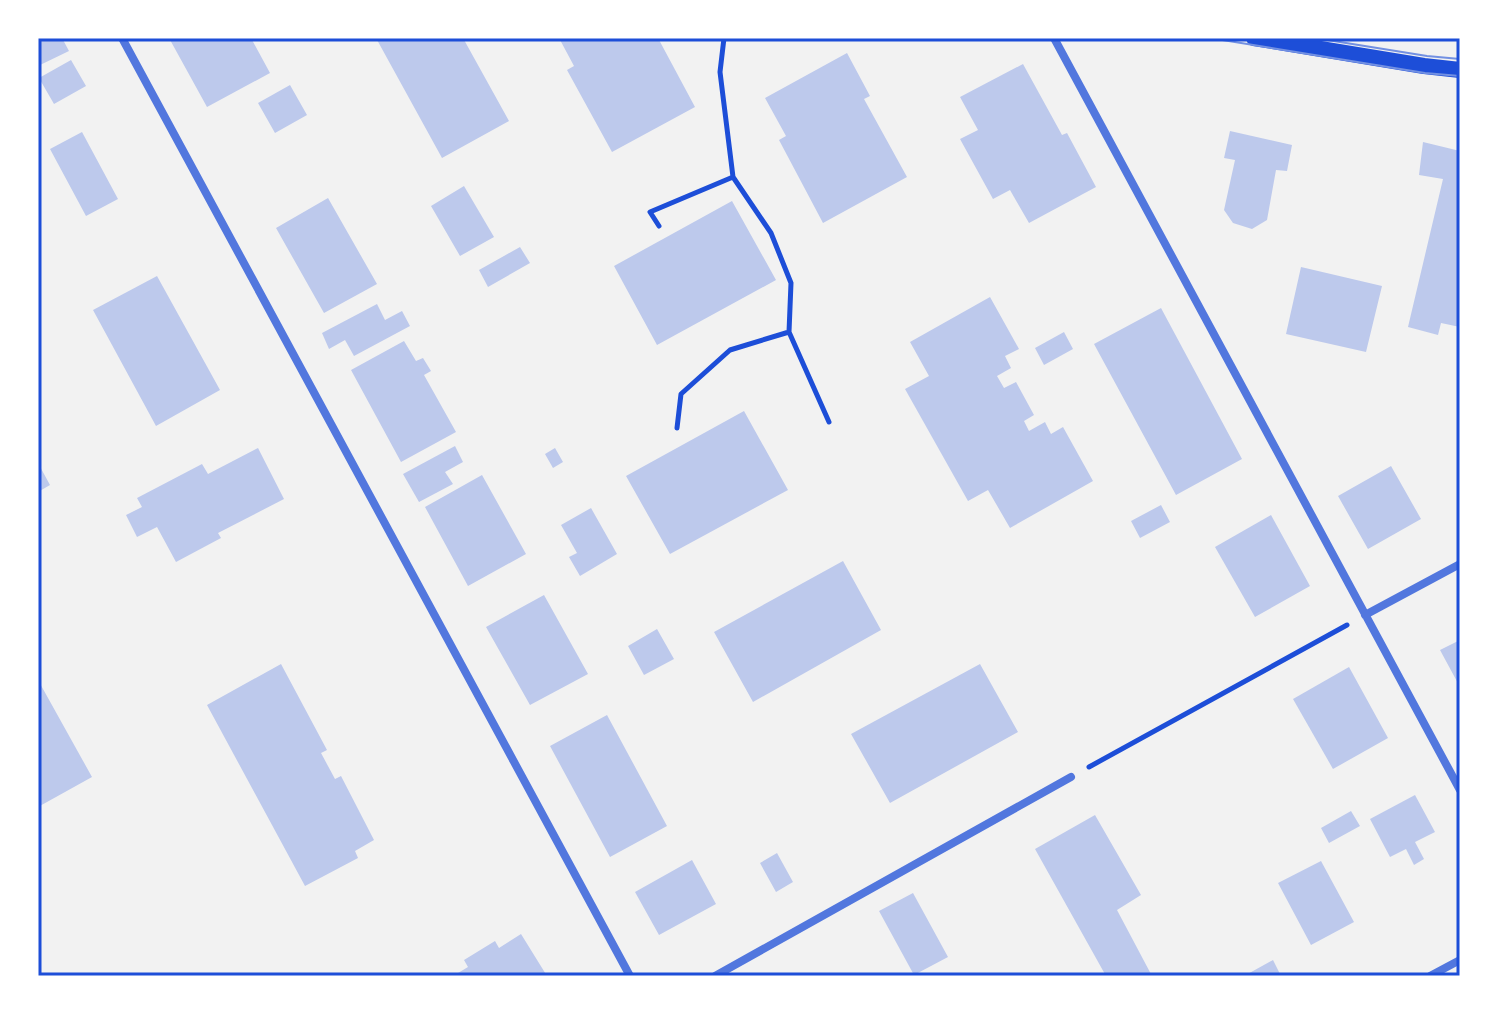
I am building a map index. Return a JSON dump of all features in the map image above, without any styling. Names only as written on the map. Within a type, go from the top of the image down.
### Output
[{"type":"main road","points":[[1254,38],[1460,70]]},
{"type":"street","points":[[122,38],[630,976]]},
{"type":"street","points":[[1054,38],[1460,790]]},
{"type":"street","points":[[1365,615],[1460,564]]},
{"type":"street","points":[[715,976],[1071,777]]},
{"type":"street","points":[[1430,976],[1460,960]]},
{"type":"path","points":[[724,38],[720,72],[733,177],[771,233],[791,283],[789,332],[829,422]]},
{"type":"path","points":[[659,226],[650,212],[733,177]]},
{"type":"path","points":[[677,428],[681,394],[730,350],[789,332]]},
{"type":"path","points":[[1071,777],[1365,615]]},
{"type":"building","points":[[38,38],[62,38],[69,51],[38,66]]},
{"type":"building","points":[[169,38],[251,38],[270,73],[207,107]]},
{"type":"building","points":[[376,38],[463,38],[509,121],[442,158]]},
{"type":"building","points":[[559,38],[658,38],[695,107],[612,152],[567,70],[574,66]]},
{"type":"building","points":[[847,53],[870,96],[864,99],[907,177],[823,223],[779,140],[786,136],[765,98]]},
{"type":"building","points":[[71,60],[86,86],[54,104],[39,78]]},
{"type":"building","points":[[1023,64],[1062,135],[1067,133],[1096,187],[1029,223],[1010,190],[993,199],[960,139],[978,130],[960,97]]},
{"type":"building","points":[[290,85],[307,115],[275,133],[258,103]]},
{"type":"building","points":[[1230,131],[1292,145],[1287,171],[1276,170],[1267,220],[1252,229],[1233,223],[1224,210],[1235,160],[1224,158]]},
{"type":"building","points":[[82,132],[118,199],[86,216],[50,149]]},
{"type":"building","points":[[1423,142],[1460,151],[1460,327],[1441,323],[1438,335],[1408,327],[1443,179],[1419,175]]},
{"type":"building","points":[[464,186],[494,237],[460,256],[431,206]]},
{"type":"building","points":[[328,198],[377,284],[324,313],[276,228]]},
{"type":"building","points":[[732,201],[776,280],[657,345],[614,266]]},
{"type":"building","points":[[520,247],[530,263],[488,287],[479,270]]},
{"type":"building","points":[[1301,267],[1382,286],[1366,352],[1286,334]]},
{"type":"building","points":[[157,276],[220,390],[156,426],[93,310]]},
{"type":"building","points":[[990,297],[1019,349],[1005,356],[1011,368],[997,376],[1004,388],[1016,382],[1034,415],[1024,421],[1029,431],[1045,422],[1051,434],[1063,427],[1093,481],[1010,528],[988,490],[968,501],[905,389],[929,376],[910,342]]},
{"type":"building","points":[[377,304],[385,320],[402,311],[410,326],[354,356],[345,340],[329,349],[322,333]]},
{"type":"building","points":[[1161,308],[1242,459],[1176,495],[1094,344]]},
{"type":"building","points":[[1064,332],[1073,349],[1044,365],[1035,348]]},
{"type":"building","points":[[404,341],[416,361],[423,358],[431,371],[424,375],[456,432],[401,462],[351,370]]},
{"type":"building","points":[[744,411],[788,490],[670,554],[626,476]]},
{"type":"building","points":[[455,446],[463,462],[445,472],[453,484],[419,502],[403,474]]},
{"type":"building","points":[[258,448],[284,499],[218,533],[221,538],[176,562],[157,527],[137,537],[126,515],[142,507],[137,498],[202,464],[208,474]]},
{"type":"building","points":[[555,448],[563,462],[553,468],[545,454]]},
{"type":"building","points":[[38,463],[50,485],[38,492]]},
{"type":"building","points":[[1391,466],[1421,519],[1368,549],[1338,496]]},
{"type":"building","points":[[482,475],[526,554],[468,586],[425,507]]},
{"type":"building","points":[[1161,505],[1170,522],[1140,538],[1131,521]]},
{"type":"building","points":[[591,508],[617,554],[580,576],[569,557],[577,553],[561,525]]},
{"type":"building","points":[[1271,515],[1310,586],[1255,617],[1215,547]]},
{"type":"building","points":[[843,561],[881,630],[753,702],[714,632]]},
{"type":"building","points":[[544,595],[588,674],[530,705],[486,627]]},
{"type":"building","points":[[657,629],[674,659],[644,675],[628,646]]},
{"type":"building","points":[[1460,640],[1460,687],[1440,650]]},
{"type":"building","points":[[281,664],[327,750],[321,753],[335,779],[341,776],[374,840],[355,851],[358,858],[305,886],[207,705]]},
{"type":"building","points":[[980,664],[1018,732],[890,803],[851,734]]},
{"type":"building","points":[[1349,667],[1388,738],[1333,769],[1293,699]]},
{"type":"building","points":[[38,680],[92,777],[38,807]]},
{"type":"building","points":[[607,715],[667,826],[610,857],[550,746]]},
{"type":"building","points":[[1415,795],[1435,832],[1415,842],[1424,859],[1414,865],[1406,849],[1390,857],[1370,819]]},
{"type":"building","points":[[1351,811],[1360,826],[1329,843],[1321,828]]},
{"type":"building","points":[[1095,815],[1141,895],[1117,910],[1152,976],[1106,976],[1035,849]]},
{"type":"building","points":[[777,853],[793,882],[776,892],[760,863]]},
{"type":"building","points":[[692,860],[716,904],[659,935],[635,892]]},
{"type":"building","points":[[1321,861],[1354,922],[1311,945],[1278,883]]},
{"type":"building","points":[[913,893],[948,957],[914,975],[879,911]]},
{"type":"building","points":[[521,934],[547,976],[453,976],[468,967],[464,960],[495,941],[499,948]]},
{"type":"building","points":[[1273,960],[1281,976],[1244,976]]},
{"type":"tram line","points":[[1210,38],[1460,76]]},
{"type":"tram line","points":[[1315,38],[1460,59]]}]
